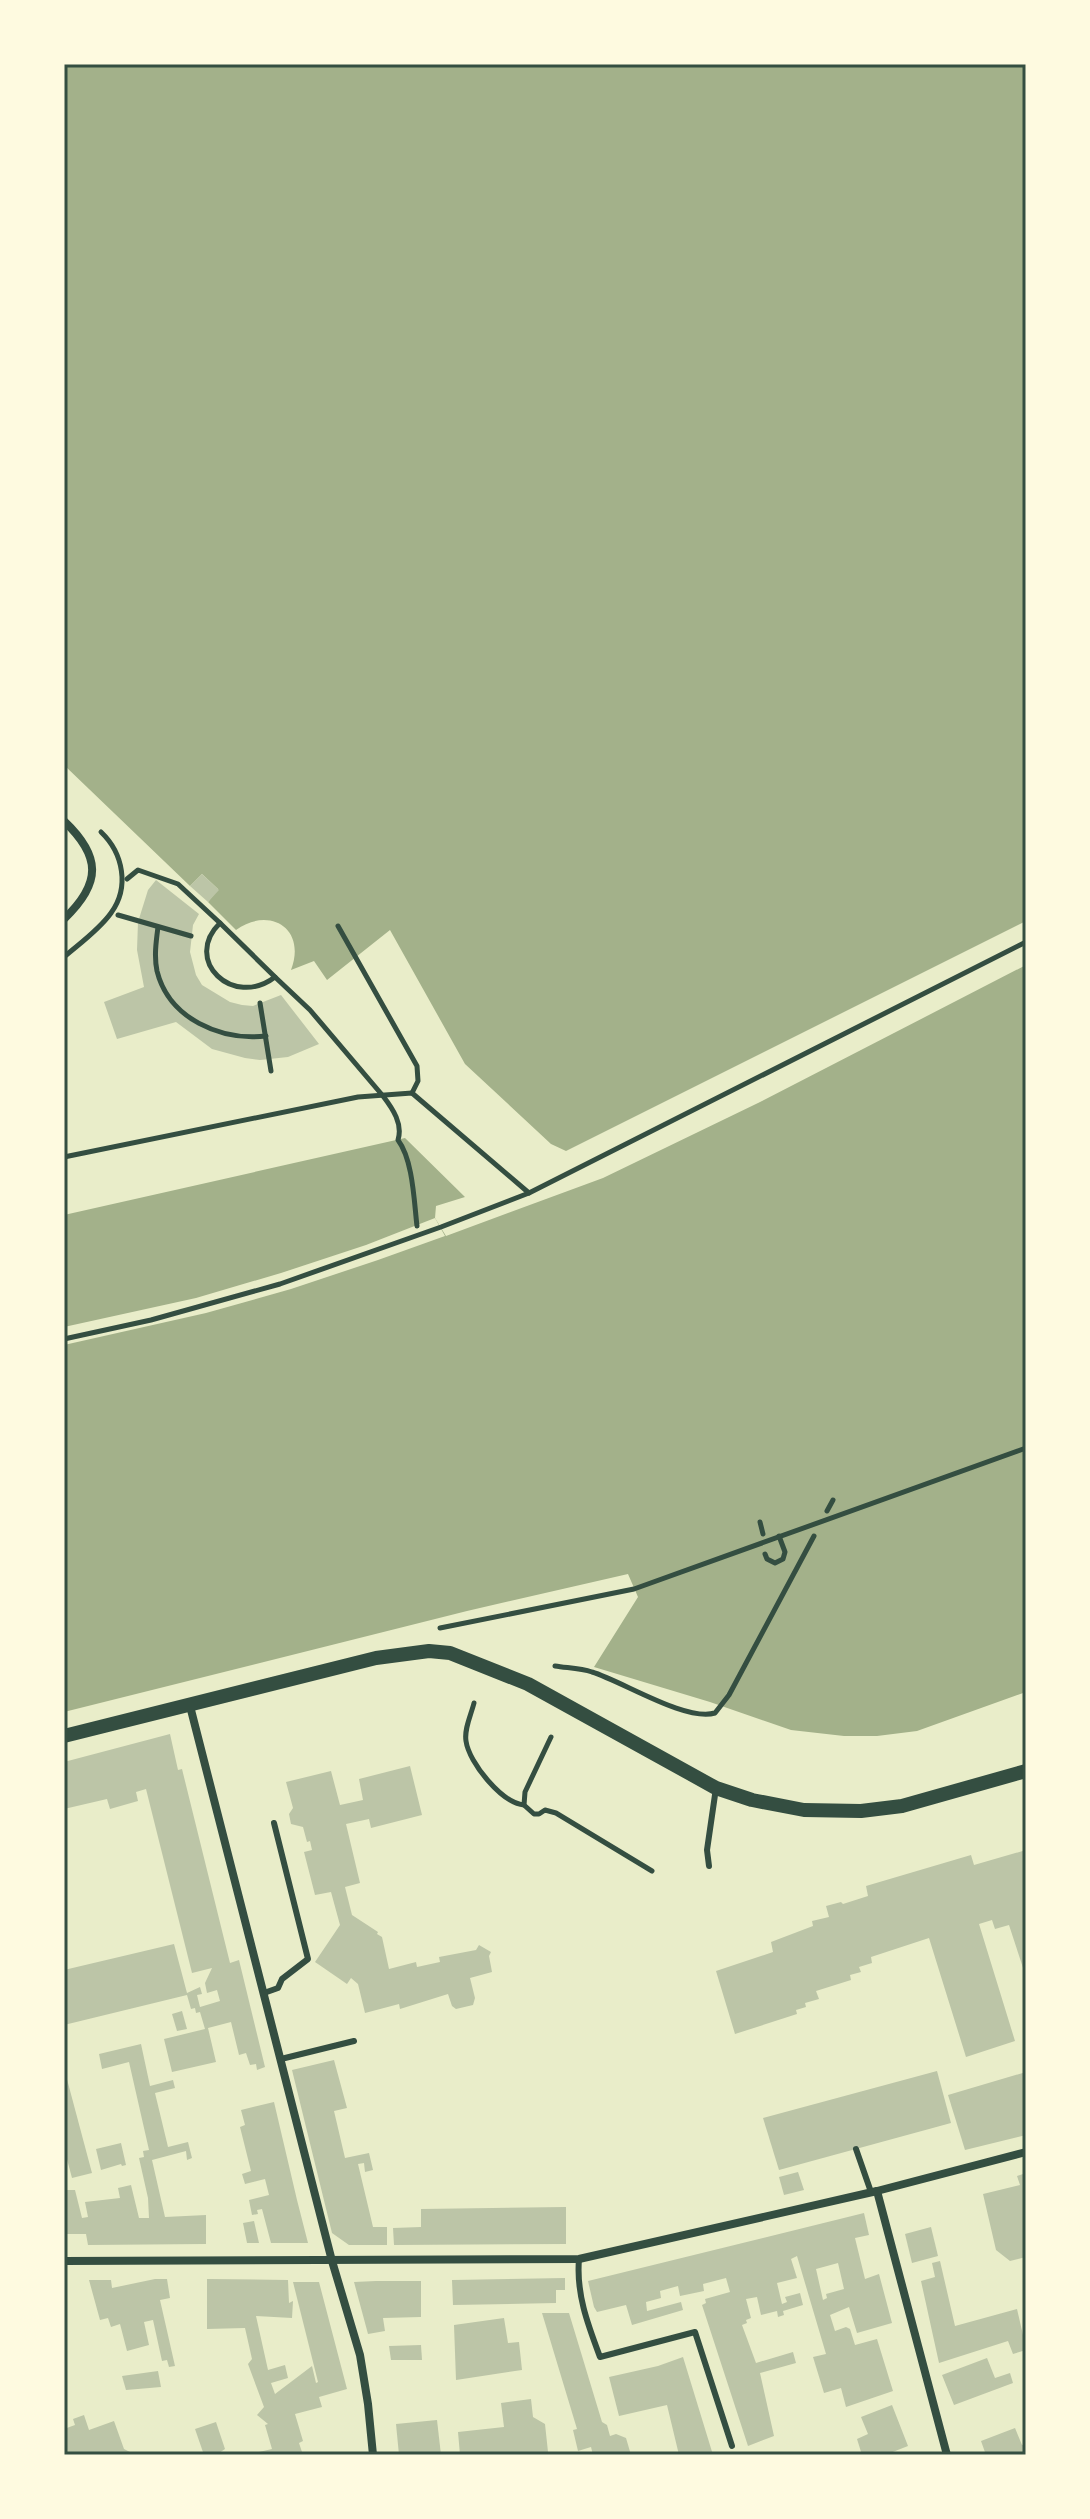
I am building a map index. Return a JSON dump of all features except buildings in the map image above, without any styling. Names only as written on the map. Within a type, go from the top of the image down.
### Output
[{"type":"street","points":[[64,821],[87,846],[92,860],[87,890],[80,903],[64,919]]},
{"type":"street","points":[[64,1736],[376,1658],[429,1651],[450,1653],[528,1684],[716,1788],[752,1800],[804,1810],[861,1811],[902,1806],[1026,1771]]},
{"type":"street","points":[[190,1706],[332,2261],[360,2355],[373,2455]]},
{"type":"street","points":[[64,2261],[579,2259],[874,2192],[1026,2152]]},
{"type":"street","points":[[874,2192],[947,2455]]},
{"type":"lane","points":[[709,1866],[707,1850],[716,1788]]},
{"type":"lane","points":[[264,1993],[278,1988],[282,1979],[308,1959],[274,1823]]},
{"type":"lane","points":[[281,2059],[354,2041]]},
{"type":"lane","points":[[856,2149],[874,2192]]},
{"type":"lane","points":[[579,2259],[578,2281],[584,2316],[600,2357],[695,2332],[732,2446]]},
{"type":"path","points":[[127,879],[138,870],[178,884],[310,1010],[383,1096],[394,1110],[400,1132],[398,1140],[411,1181],[417,1226]]},
{"type":"path","points":[[118,915],[191,936]]},
{"type":"path","points":[[220,923],[210,937],[208,947],[211,969],[219,978],[230,986],[249,988],[267,983],[275,977]]},
{"type":"path","points":[[338,926],[417,1066],[418,1081],[412,1093]]},
{"type":"path","points":[[158,927],[157,973],[166,992],[180,1009],[195,1022],[217,1033],[249,1038],[266,1036]]},
{"type":"path","points":[[64,1339],[151,1320],[280,1284],[529,1193],[1026,942]]},
{"type":"path","points":[[260,1003],[271,1071]]},
{"type":"path","points":[[64,1157],[358,1097],[412,1093],[529,1193]]},
{"type":"path","points":[[440,1628],[634,1589],[1026,1448]]},
{"type":"path","points":[[827,1511],[833,1500]]},
{"type":"path","points":[[760,1522],[763,1534]]},
{"type":"path","points":[[765,1554],[775,1563],[783,1559],[785,1552],[779,1536]]},
{"type":"path","points":[[555,1666],[591,1671],[681,1709],[699,1714],[715,1713],[729,1695],[814,1536]]},
{"type":"path","points":[[474,1703],[465,1740],[470,1754],[498,1791],[534,1814],[545,1810],[556,1813],[652,1871]]},
{"type":"path","points":[[524,1805],[525,1792],[551,1737]]},
{"type":"shaded area","points":[[64,64],[1026,64],[1026,921],[566,1151],[551,1144],[465,1064],[390,930],[327,980],[314,961],[291,970],[294,943],[282,925],[261,920],[236,930],[208,902],[218,889],[202,874],[190,886],[64,765]]},
{"type":"shaded area","points":[[1026,965],[1026,1692],[917,1731],[844,1736],[791,1730],[594,1667],[638,1597],[628,1574],[64,1712],[64,1215],[405,1138],[465,1197],[436,1206],[435,1218],[446,1236],[603,1178],[758,1103]]},
{"type":"pier","points":[[435,1218],[445,1236],[378,1260],[206,1313],[64,1345],[64,1327],[196,1298],[366,1245]]}]
